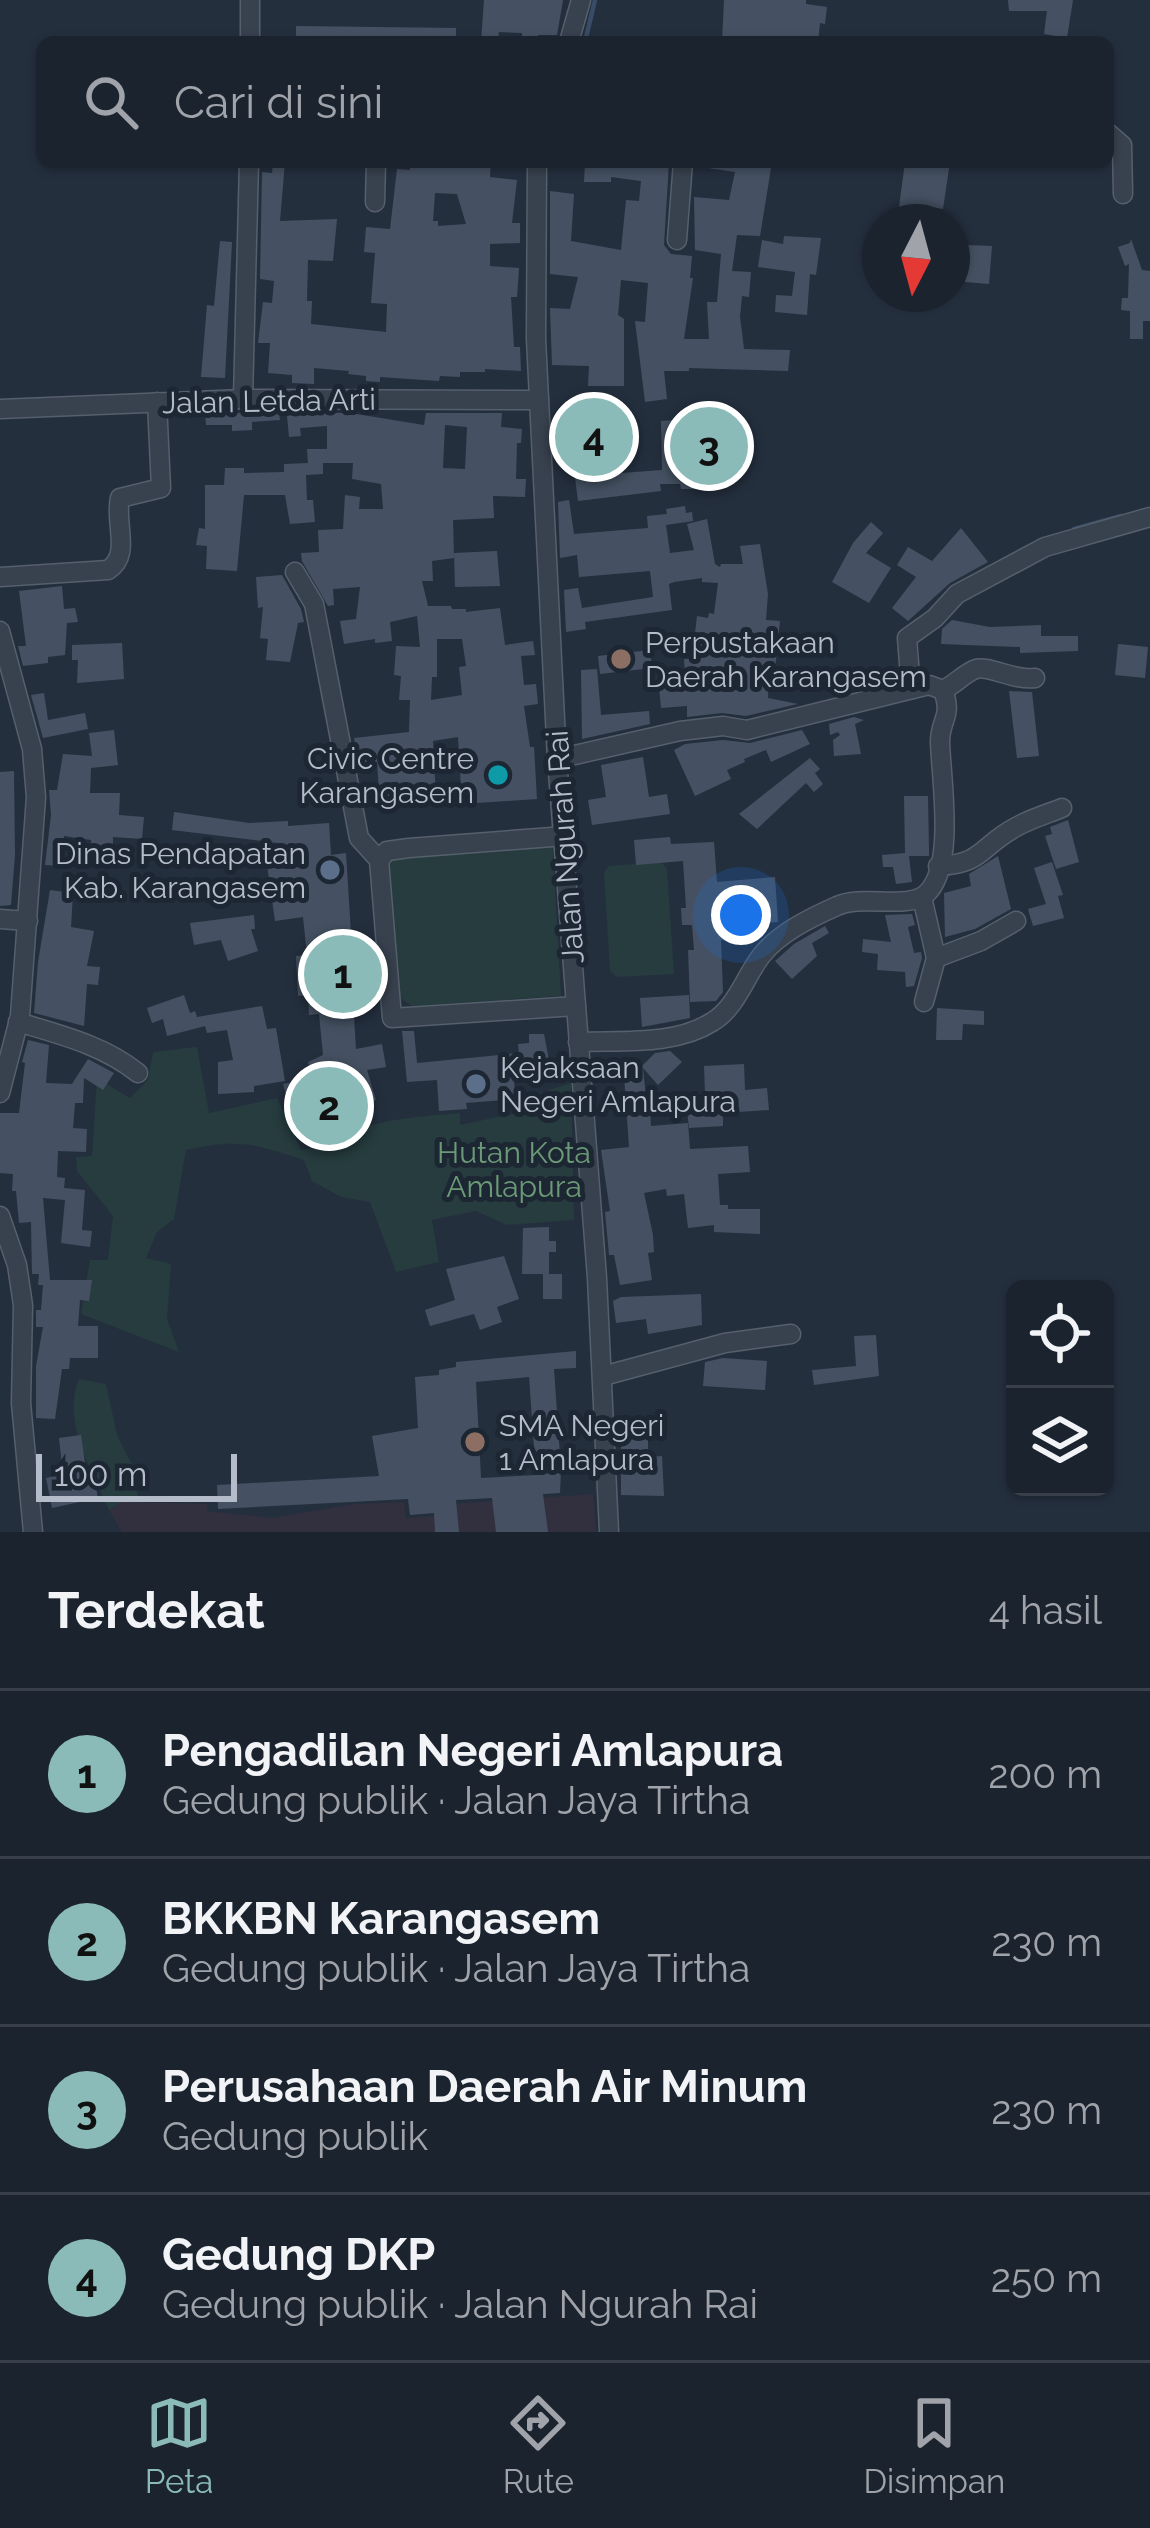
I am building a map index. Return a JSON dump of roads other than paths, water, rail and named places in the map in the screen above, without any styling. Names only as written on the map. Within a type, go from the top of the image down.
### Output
[{"type":"street","points":[[250,0],[250,36]]},
{"type":"street","points":[[571,36],[581,0]]},
{"type":"street","points":[[1114,138],[1122,145],[1123,194]]},
{"type":"street","points":[[243,399],[249,168]]},
{"type":"street","points":[[375,202],[376,168]]},
{"type":"street","name":"Jalan Ngurah Rai","points":[[537,168],[538,400],[556,759],[603,1376],[609,1532]]},
{"type":"street","points":[[677,240],[683,168]]},
{"type":"street","name":"Jalan Letda Arti","points":[[0,409],[243,399],[538,400]]},
{"type":"street","points":[[0,577],[37,578],[108,570],[116,565],[122,557],[120,498],[161,488],[157,402]]},
{"type":"street","points":[[911,689],[907,638],[957,594],[1045,547],[1150,517]]},
{"type":"street","points":[[295,572],[314,604],[359,838],[379,860],[392,1018],[576,1006]]},
{"type":"street","points":[[0,632],[6,680],[35,775],[18,1022],[0,1094]]},
{"type":"street","points":[[556,759],[680,730],[723,726],[747,730],[823,715],[911,689],[943,690],[980,668],[1011,679],[1035,679]]},
{"type":"street","points":[[578,1042],[683,1035],[722,1014],[762,955],[794,929],[842,902],[922,897],[936,879],[946,823],[940,739],[949,707],[943,690]]},
{"type":"street","points":[[938,866],[963,865],[978,858],[1017,826],[1062,808]]},
{"type":"street","points":[[379,860],[387,851],[409,848],[565,836]]},
{"type":"street","points":[[922,897],[935,958],[925,1002]]},
{"type":"street","points":[[0,919],[28,921]]},
{"type":"street","points":[[935,958],[981,941],[1016,921]]},
{"type":"street","points":[[18,1022],[89,1044],[120,1058],[138,1073]]},
{"type":"street","points":[[0,1216],[17,1265],[23,1305],[21,1403],[33,1532]]},
{"type":"street","points":[[603,1376],[724,1342],[791,1334]]},
{"type":"waterway","points":[[586,36],[595,0]]},
{"type":"waterway","points":[[1074,529],[1121,516]]},
{"type":"place","name":"Gedung DKP","points":[[594,437]]},
{"type":"place","name":"Perusahaan Daerah Air Minum","points":[[709,446]]},
{"type":"place","name":"Perpustakaan Daerah Karangasem","points":[[621,659]]},
{"type":"place","name":"Civic Centre Karangasem","points":[[498,775]]},
{"type":"place","name":"Dinas Pendapatan Kab. Karangasem","points":[[330,870]]},
{"type":"place","name":"Pengadilan Negeri Amlapura","points":[[343,974]]},
{"type":"place","name":"Kejaksaan Negeri Amlapura","points":[[476,1084]]},
{"type":"place","name":"BKKBN Karangasem","points":[[329,1106]]},
{"type":"place","name":"SMA Negeri 1 Amlapura","points":[[475,1442]]},
{"type":"park label","name":"Hutan Kota Amlapura","points":[[514,1169]]}]
